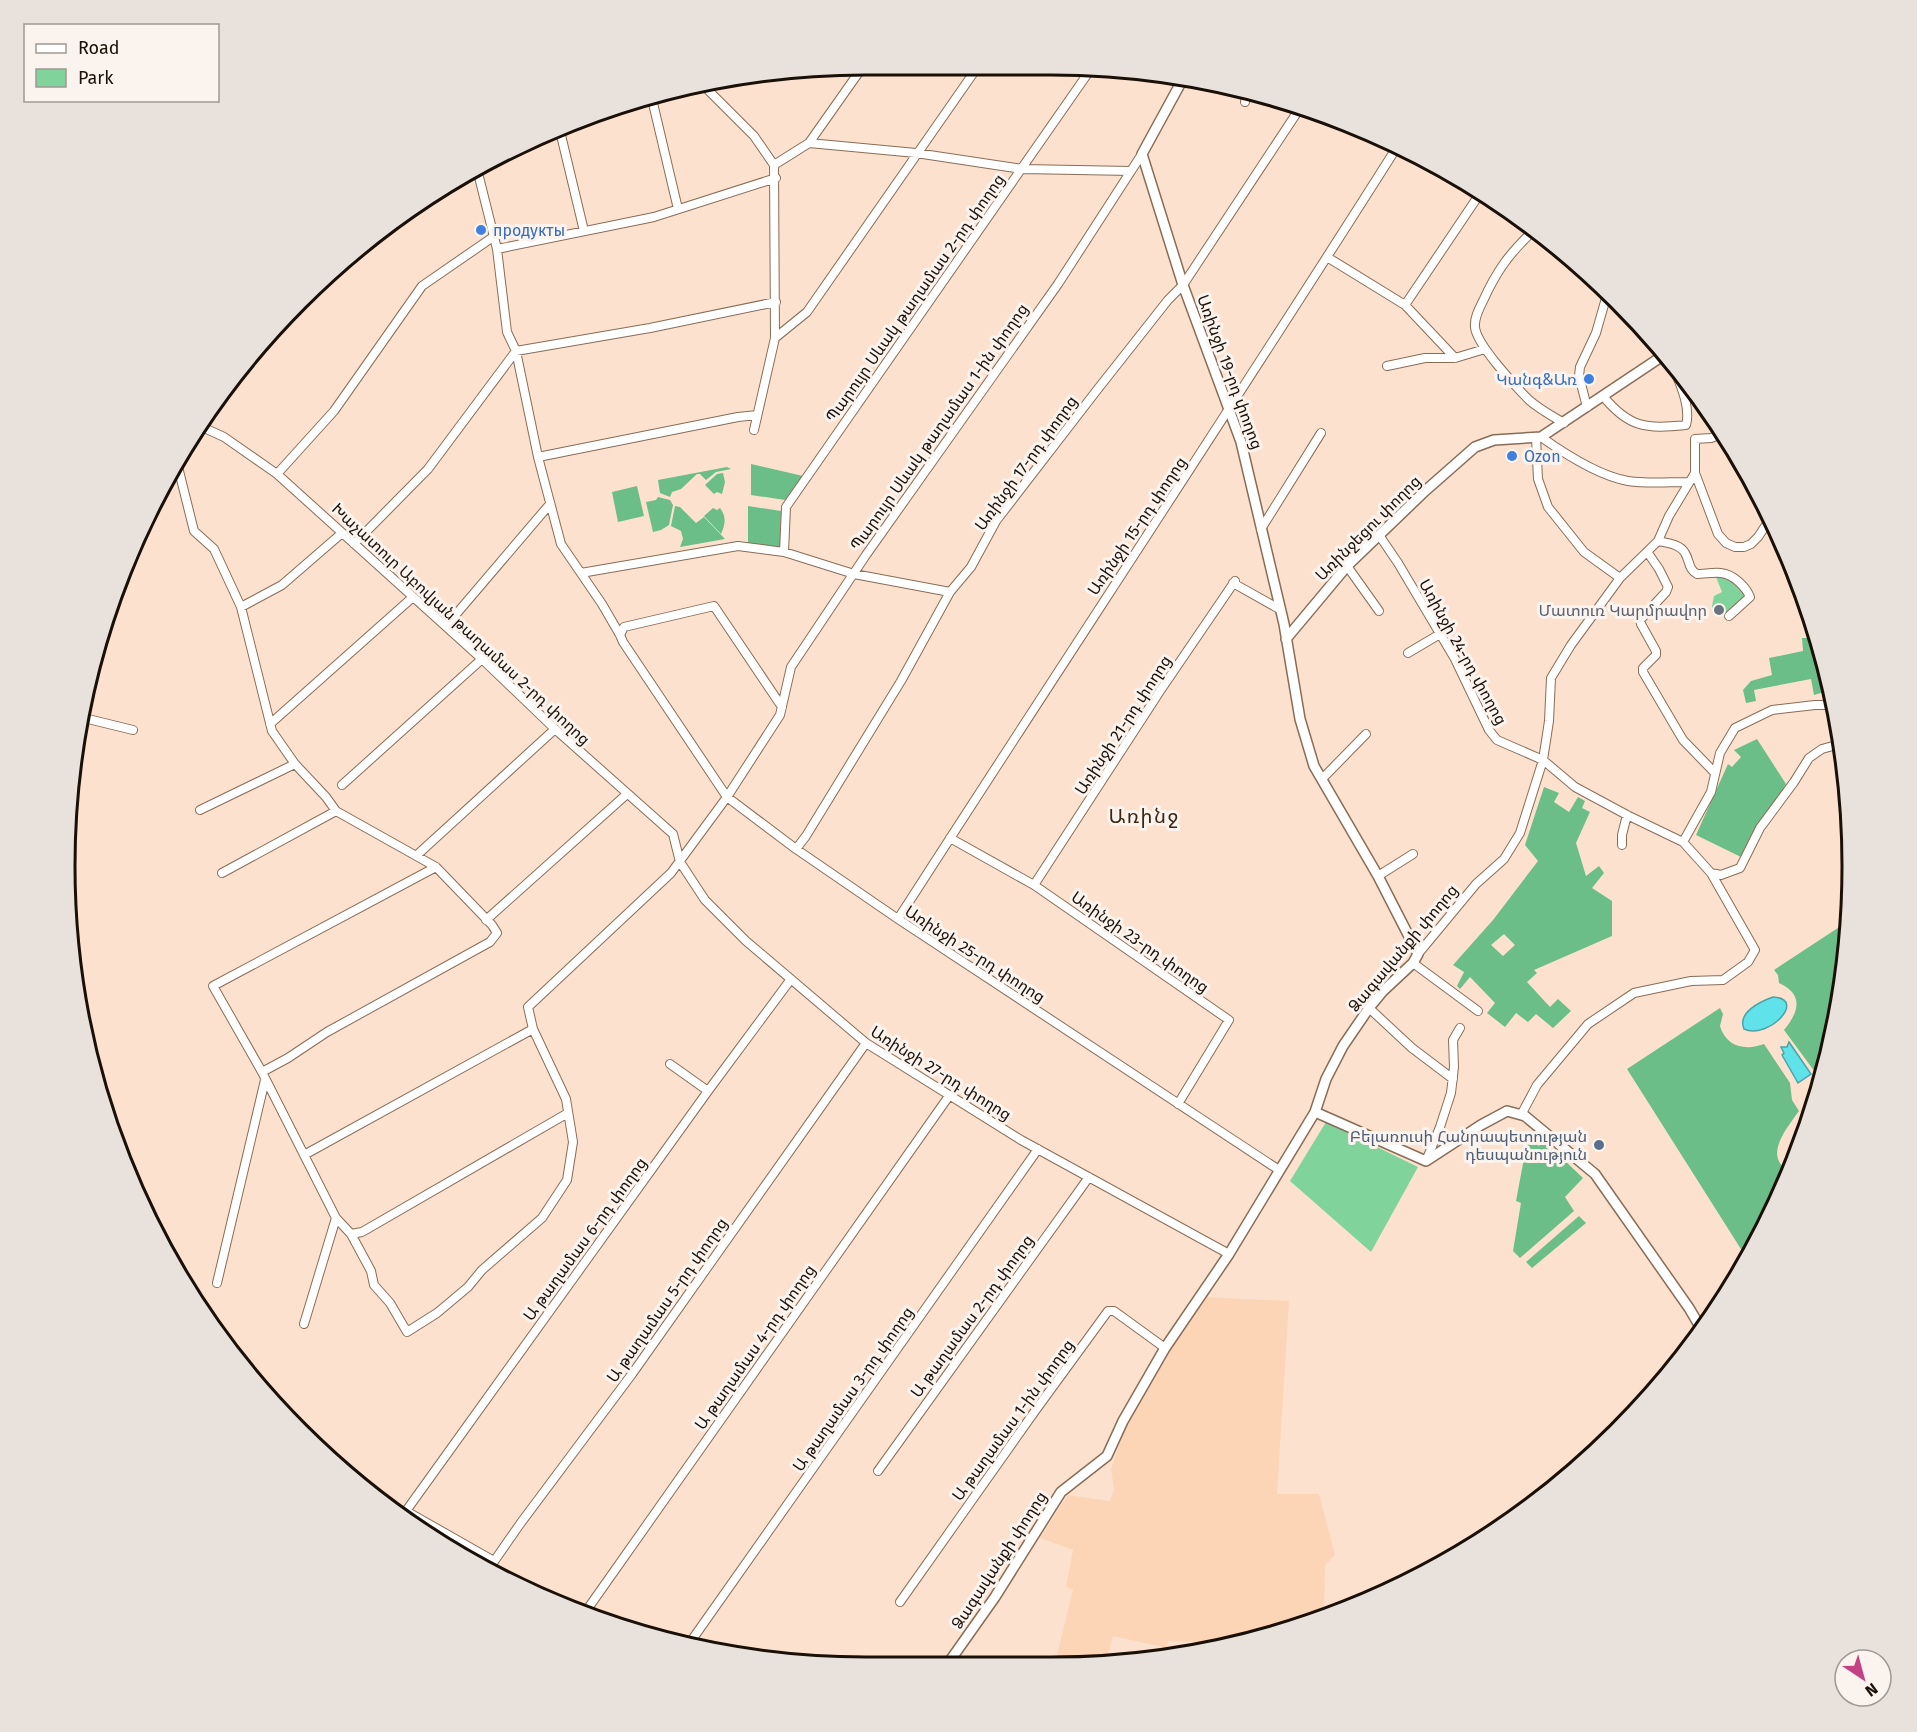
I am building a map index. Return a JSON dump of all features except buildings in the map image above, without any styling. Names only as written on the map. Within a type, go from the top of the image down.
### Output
[{"type":"street","points":[[774,165],[809,143],[857,75]]},
{"type":"street","points":[[775,338],[807,312],[971,75]]},
{"type":"street","name":"Պարույր Սևակ թաղամաս 2-րդ փողոց","points":[[784,552],[786,507],[1086,76]]},
{"type":"street","name":"Պարույր Սևակ թաղամաս 1-ին փողոց","points":[[727,797],[780,715],[791,667],[1058,284],[1142,154],[1179,86]]},
{"type":"street","points":[[709,91],[754,136],[774,165],[776,178],[775,338],[754,430]]},
{"type":"street","points":[[653,104],[678,209]]},
{"type":"street","name":"Առինջի 17-րդ փողոց","points":[[796,849],[901,681],[950,592],[971,567],[996,521],[1168,300],[1183,285],[1296,114]]},
{"type":"street","points":[[561,136],[584,231]]},
{"type":"street","points":[[809,143],[916,153],[1022,169],[1131,171]]},
{"type":"street","name":"Առինջի 15-րդ փողոց","points":[[898,920],[1393,153]]},
{"type":"street","name":"Առինջի 19-րդ փողոց","points":[[1142,154],[1183,285],[1241,442],[1286,639]]},
{"type":"street","name":"Առինջի 25-րդ փողոց","points":[[479,176],[497,249],[507,332],[516,351],[538,457],[561,544],[623,642],[727,797],[796,849],[898,920],[1279,1170]]},
{"type":"street","points":[[497,249],[654,217],[776,178]]},
{"type":"street","points":[[1404,305],[1476,199]]},
{"type":"street","points":[[1529,235],[1514,249],[1495,274],[1478,312],[1475,326],[1478,339],[1485,349],[1530,401],[1564,423]]},
{"type":"street","points":[[277,474],[334,411],[422,286],[493,237]]},
{"type":"street","points":[[1328,257],[1404,305],[1455,358]]},
{"type":"street","points":[[354,544],[428,469],[516,351],[650,328],[776,302]]},
{"type":"street","points":[[1587,407],[1579,376],[1580,367],[1596,333],[1605,302]]},
{"type":"street","points":[[1387,366],[1425,358],[1455,358],[1485,349]]},
{"type":"street","points":[[1539,438],[1658,359]]},
{"type":"street","points":[[1603,396],[1615,411],[1644,426],[1686,425],[1688,417],[1681,387]]},
{"type":"street","points":[[538,457],[757,415]]},
{"type":"street","name":"Խաչատուր Աբովյան թաղամաս 2-րդ փողոց","points":[[207,429],[224,437],[277,474],[482,659],[555,729],[673,834],[680,862]]},
{"type":"street","points":[[1261,529],[1322,433]]},
{"type":"street","points":[[1715,437],[1695,439],[1695,473],[1718,534],[1726,543],[1735,547],[1744,547],[1751,544],[1765,527]]},
{"type":"street","points":[[1539,438],[1605,475],[1626,481],[1649,483],[1688,482]]},
{"type":"street","points":[[1539,438],[1538,479],[1548,507],[1584,552],[1620,579]]},
{"type":"street","name":"Առինջեցու փողոց","points":[[1286,639],[1347,566],[1475,447],[1494,440],[1539,438]]},
{"type":"street","points":[[179,473],[194,531],[214,549],[241,607],[272,732],[295,764],[336,811],[436,867],[497,933],[490,942],[327,1032],[263,1076],[217,1283]]},
{"type":"street","name":"Ձագավանքի փողոց","points":[[953,1657],[995,1597],[1061,1492],[1107,1456],[1123,1421],[1165,1348],[1229,1254],[1315,1112],[1326,1079],[1343,1046],[1369,1008],[1415,959],[1476,884],[1504,859],[1520,833],[1543,760],[1549,722],[1551,678],[1571,645],[1620,579],[1658,541],[1669,516],[1695,473]]},
{"type":"street","points":[[446,627],[550,504]]},
{"type":"street","points":[[241,607],[282,585],[342,533]]},
{"type":"street","name":"Առինջի 24-րդ փողոց","points":[[1379,535],[1455,659],[1489,730],[1497,740],[1543,760],[1575,787],[1683,842]]},
{"type":"street","points":[[1658,541],[1681,548],[1690,569],[1697,574],[1723,573],[1737,580],[1750,597],[1729,616]]},
{"type":"street","points":[[580,573],[738,546],[784,552],[854,574],[950,592]]},
{"type":"street","points":[[1648,553],[1668,587],[1640,620],[1656,651],[1656,655],[1642,672],[1683,740],[1715,773]]},
{"type":"street","points":[[1347,566],[1379,611]]},
{"type":"street","name":"Առինջի 21-րդ փողոց","points":[[1034,885],[1234,582],[1281,610]]},
{"type":"street","points":[[270,724],[413,597]]},
{"type":"street","points":[[620,635],[624,627],[714,606],[782,707]]},
{"type":"street","points":[[1408,653],[1440,634]]},
{"type":"street","points":[[1286,639],[1300,719],[1314,766],[1378,876],[1415,959],[1478,1011]]},
{"type":"street","points":[[342,785],[482,659]]},
{"type":"street","points":[[1521,1115],[1537,1085],[1588,1024],[1634,993],[1691,981],[1723,980],[1748,962],[1755,950],[1711,873],[1683,842],[1711,792],[1720,753],[1735,728],[1772,710],[1825,705]]},
{"type":"street","points":[[89,719],[133,730]]},
{"type":"street","points":[[417,855],[555,729]]},
{"type":"street","points":[[1322,779],[1366,734]]},
{"type":"street","points":[[1711,873],[1721,874],[1740,868],[1760,828],[1809,758],[1822,749],[1832,746]]},
{"type":"street","points":[[200,810],[295,764]]},
{"type":"street","points":[[486,920],[627,794]]},
{"type":"street","points":[[436,867],[213,986],[263,1076],[336,1218],[351,1234],[371,1271],[374,1285],[390,1303],[407,1332],[437,1313],[468,1287],[482,1270],[542,1218],[567,1180],[573,1142],[566,1099],[533,1029],[528,1007],[671,873],[727,797]]},
{"type":"street","points":[[222,873],[336,811]]},
{"type":"street","points":[[1622,845],[1627,815]]},
{"type":"street","name":"Առինջի 23-րդ փողոց","points":[[950,838],[1034,885],[1229,1020],[1178,1104]]},
{"type":"street","points":[[1378,876],[1413,854]]},
{"type":"street","name":"Առինջի 27-րդ փողոց","points":[[680,862],[705,900],[746,942],[866,1044],[1038,1149],[1229,1254]]},
{"type":"street","name":"Ա թաղամաս 6-րդ փողոց","points":[[405,1509],[791,979]]},
{"type":"street","points":[[1369,1008],[1412,1048],[1453,1079]]},
{"type":"street","points":[[1426,1161],[1451,1093],[1454,1066],[1453,1040],[1460,1028]]},
{"type":"street","points":[[304,1155],[533,1029]]},
{"type":"street","name":"Ա թաղամաս 5-րդ փողոց","points":[[494,1561],[632,1374],[866,1044]]},
{"type":"street","points":[[670,1064],[708,1091]]},
{"type":"street","name":"Ա թաղամաս 4-րդ փողոց","points":[[589,1607],[949,1096]]},
{"type":"street","points":[[1315,1112],[1426,1161]]},
{"type":"street","points":[[1426,1161],[1481,1125],[1507,1112],[1525,1116],[1595,1174],[1697,1322]]},
{"type":"street","points":[[351,1234],[362,1232],[568,1113]]},
{"type":"street","name":"Ա թաղամաս 3-րդ փողոց","points":[[693,1638],[1038,1149]]},
{"type":"street","name":"Ա թաղամաս 2-րդ փողոց","points":[[878,1471],[1089,1177]]},
{"type":"street","points":[[304,1324],[336,1218]]},
{"type":"street","name":"Ա թաղամաս 1-ին փողոց","points":[[900,1602],[1029,1418],[1108,1311],[1114,1311],[1165,1348]]},
{"type":"street","points":[[437,1530],[494,1561]]},
{"type":"shaded area","points":[[1207,1297],[1289,1301],[1277,1494],[1319,1494],[1335,1555],[1325,1565],[1324,1608],[1256,1630],[1205,1642],[1168,1641],[1167,1648],[1113,1636],[1108,1655],[1057,1657],[1073,1590],[1066,1587],[1073,1550],[1040,1538],[1068,1495],[1110,1501],[1114,1490],[1111,1469],[1125,1428],[1149,1381],[1186,1322]]},
{"type":"green space","points":[[751,464],[803,476],[785,500],[751,495]]},
{"type":"green space","points":[[727,467],[731,469],[716,472],[706,480],[697,474],[681,489],[672,492],[670,497],[660,493],[658,480]]},
{"type":"green space","points":[[723,473],[725,482],[722,494],[717,492],[714,494],[705,485],[717,474]]},
{"type":"green space","points":[[637,486],[644,516],[618,522],[612,492]]},
{"type":"green space","points":[[658,497],[670,500],[673,505],[669,525],[653,532],[646,502],[656,500]]},
{"type":"green space","points":[[675,506],[680,507],[696,523],[704,517],[725,539],[680,547],[683,539],[681,531],[671,526]]},
{"type":"green space","points":[[748,506],[781,511],[780,548],[748,545]]},
{"type":"green space","points":[[713,508],[717,510],[720,508],[724,515],[721,534],[704,516]]},
{"type":"green space","points":[[1716,577],[1732,580],[1748,597],[1732,611],[1715,615],[1712,606],[1714,596],[1722,592]]},
{"type":"green space","points":[[1802,638],[1808,638],[1822,693],[1814,695],[1811,679],[1754,690],[1756,701],[1746,703],[1743,690],[1751,681],[1772,675],[1769,658],[1803,651]]},
{"type":"green space","points":[[1757,739],[1786,784],[1743,858],[1696,835],[1728,764],[1732,767],[1741,757],[1734,750]]},
{"type":"green space","points":[[1544,787],[1559,793],[1554,802],[1569,812],[1578,797],[1585,801],[1582,808],[1590,812],[1576,843],[1586,876],[1599,866],[1604,873],[1592,888],[1612,901],[1612,936],[1534,970],[1537,973],[1527,982],[1550,1007],[1558,999],[1571,1011],[1553,1028],[1536,1014],[1528,1022],[1516,1013],[1505,1027],[1487,1013],[1495,1003],[1470,977],[1460,989],[1457,986],[1464,972],[1453,965],[1493,920],[1538,861],[1525,845]],"holes":[[[1504,934],[1515,945],[1503,956],[1491,945]]]},
{"type":"green space","points":[[1839,927],[1827,1020],[1815,1072],[1784,1030],[1796,1010],[1796,998],[1787,987],[1779,983],[1778,975],[1774,970]]},
{"type":"green space","points":[[1720,1008],[1723,1014],[1720,1026],[1727,1039],[1744,1047],[1764,1044],[1790,1083],[1792,1100],[1799,1111],[1779,1143],[1778,1160],[1783,1166],[1742,1251],[1627,1069]]},
{"type":"green space","points":[[1326,1122],[1418,1167],[1371,1252],[1290,1181]]},
{"type":"green space","points":[[1528,1137],[1539,1146],[1543,1140],[1583,1178],[1565,1197],[1574,1211],[1520,1258],[1513,1251],[1521,1203],[1516,1201]]},
{"type":"green space","points":[[1579,1216],[1586,1223],[1532,1268],[1526,1262]]},
{"type":"water","points":[[1773,997],[1783,999],[1787,1004],[1786,1011],[1781,1018],[1764,1029],[1754,1031],[1744,1029],[1746,1013]]},
{"type":"water","points":[[1789,1042],[1811,1074],[1798,1083],[1782,1055],[1784,1053],[1781,1047],[1787,1047]]},
{"type":"place","name":"продукты","points":[[481,230]]},
{"type":"place","name":"Կանգ&Առ","points":[[1589,379]]},
{"type":"place","name":"Ozon","points":[[1512,456]]},
{"type":"place","name":"Մատուռ Կարմրավոր","points":[[1719,610]]},
{"type":"place","name":"Բելառուսի Հանրապետության դեսպանություն","points":[[1599,1145]]},
{"type":"district","name":"Առինջ","points":[[1144,816]]}]
